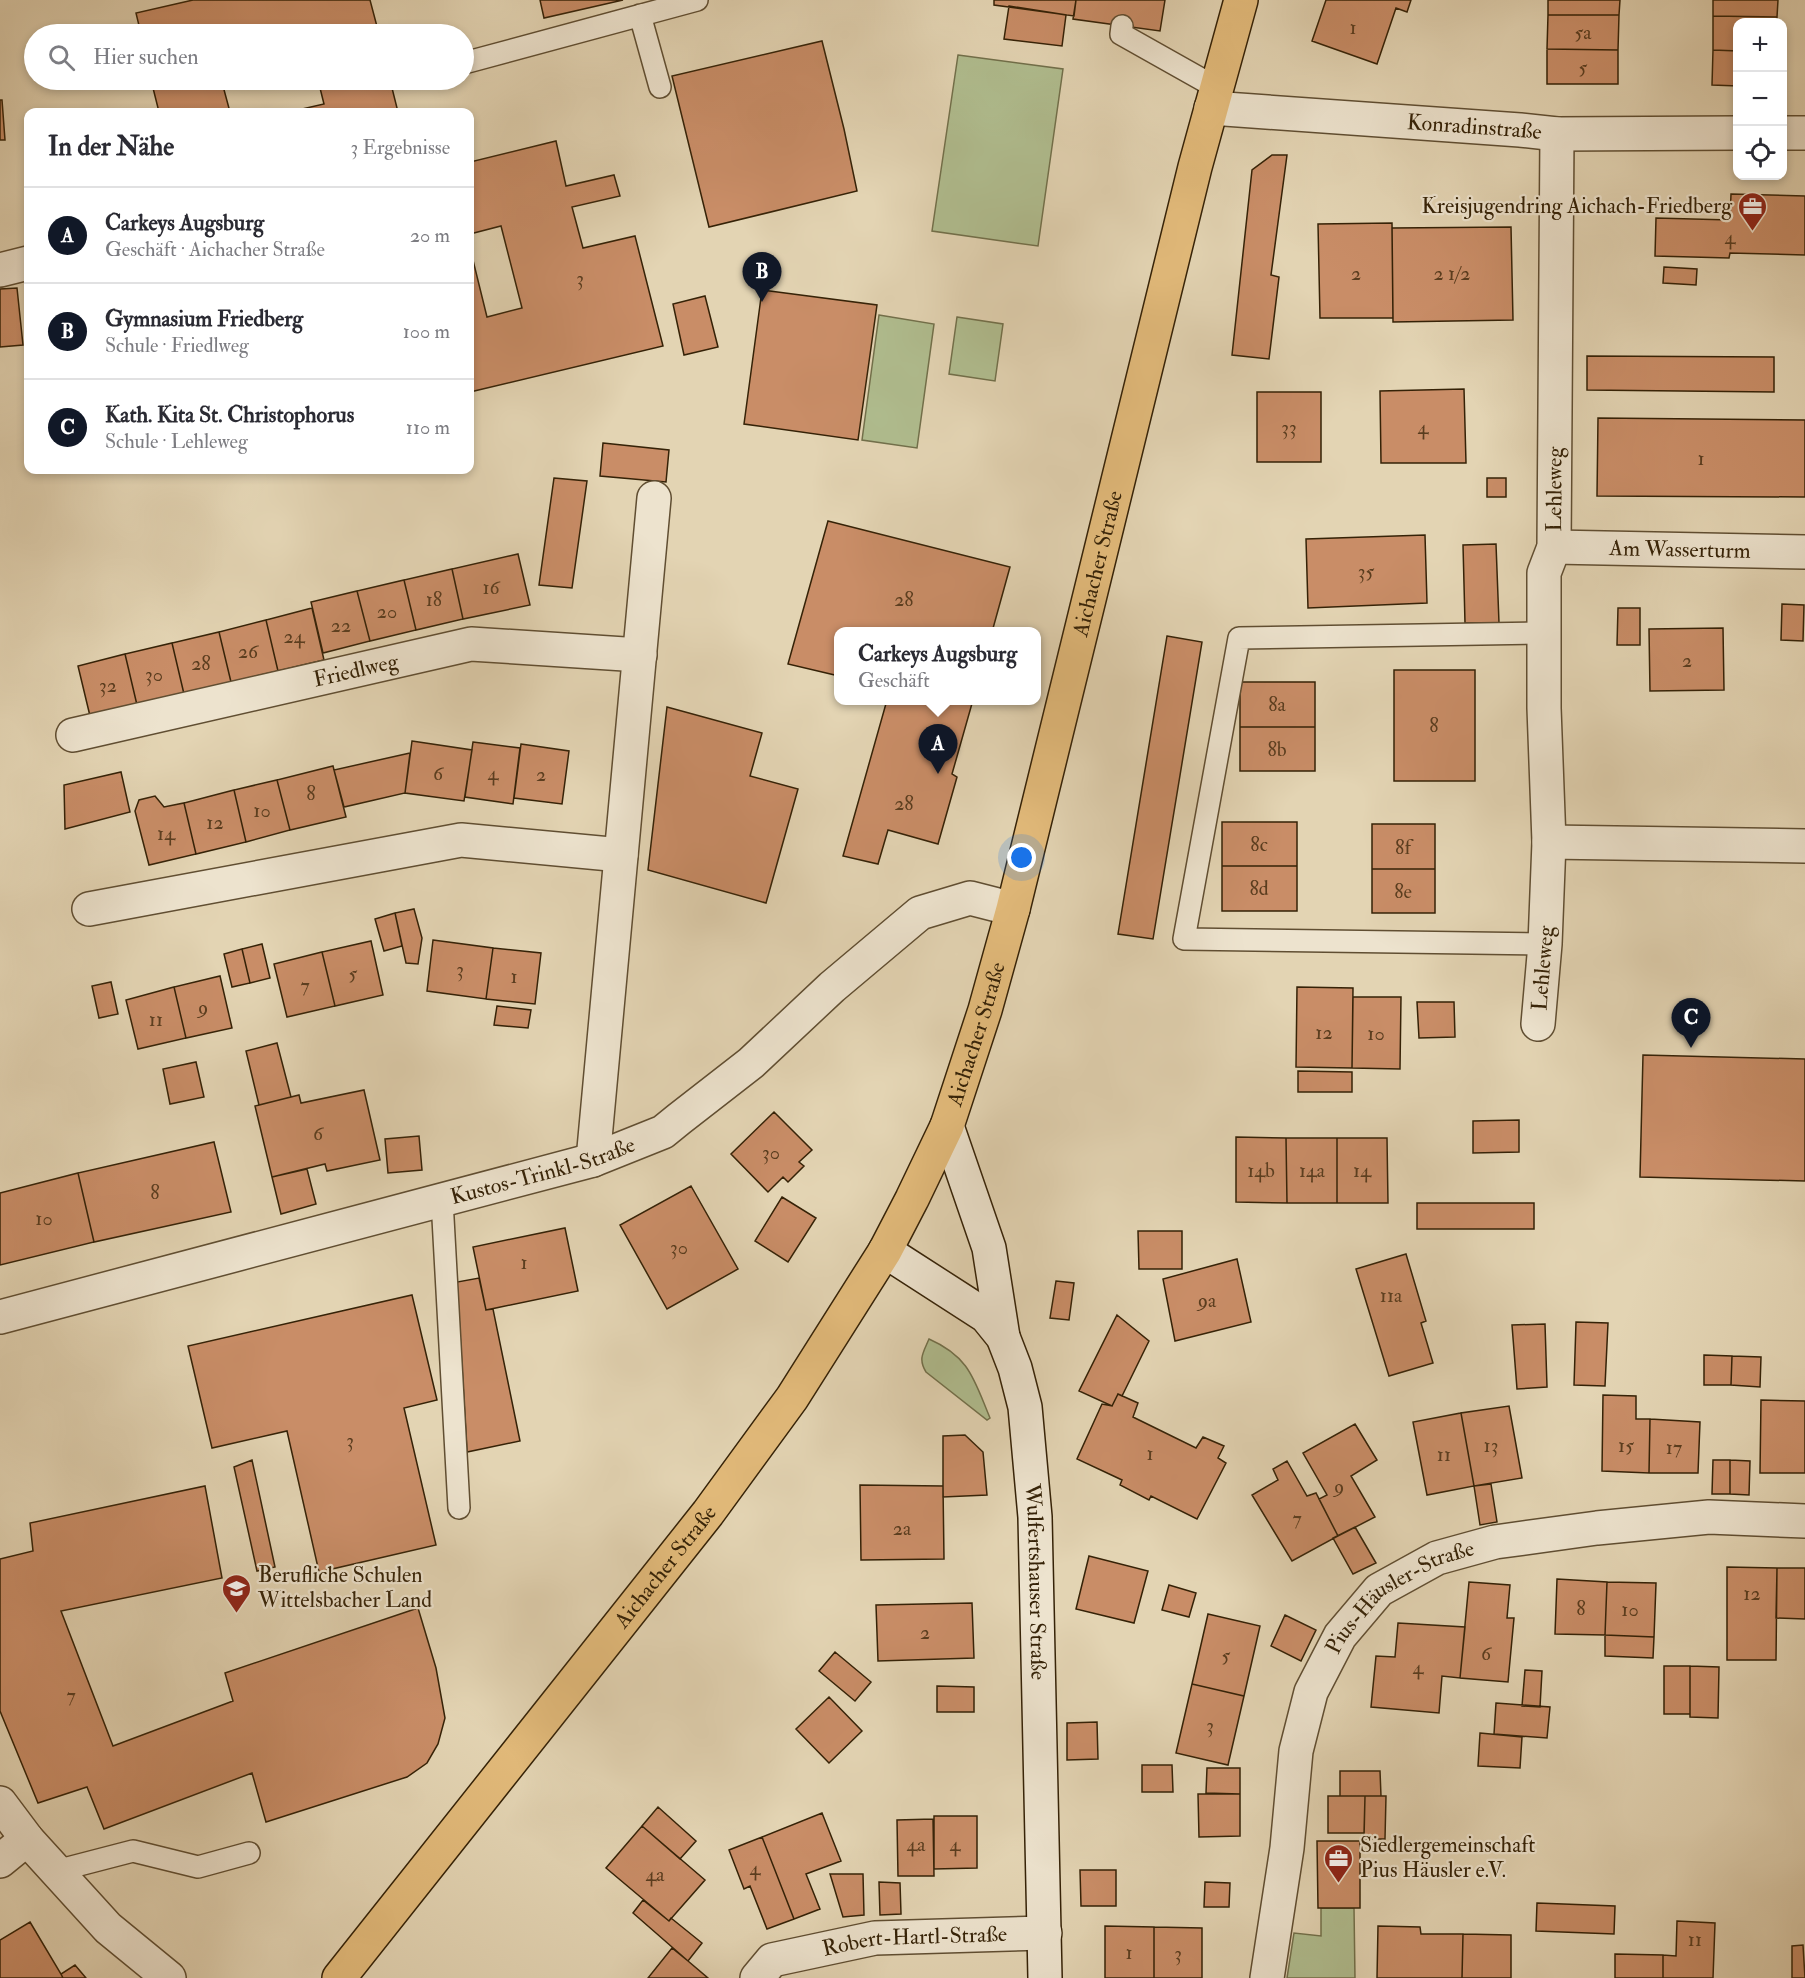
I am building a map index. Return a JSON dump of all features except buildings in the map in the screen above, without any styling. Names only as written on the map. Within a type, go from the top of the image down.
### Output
[{"type":"main road","name":"Aichacher Straße","points":[[339,1978],[708,1513],[792,1398],[885,1251],[947,1126],[985,1010],[1013,909],[1214,98],[1241,0]]},
{"type":"street","name":"Konradinstraße","points":[[1214,98],[1557,134],[1733,133]]},
{"type":"street","points":[[1787,133],[1805,133]]},
{"type":"street","name":"Lehleweg","points":[[1538,1024],[1545,944],[1549,842],[1544,708],[1544,573],[1554,547],[1557,134]]},
{"type":"street","points":[[0,270],[24,264]]},
{"type":"street","points":[[593,1160],[654,498]]},
{"type":"street","name":"Am Wasserturm","points":[[1554,547],[1805,552]]},
{"type":"street","name":"Friedlweg","points":[[73,735],[471,644],[640,656]]},
{"type":"street","points":[[89,909],[461,840],[621,855]]},
{"type":"street","points":[[1549,842],[1805,846]]},
{"type":"street","name":"Kustos-Trinkl-Straße","points":[[0,1317],[593,1160],[663,1131],[680,1119],[751,1063],[832,987],[920,913],[970,898],[1013,909]]},
{"type":"street","name":"Aichacher Straße","points":[[947,1126],[989,1248],[1003,1337]]},
{"type":"street","name":"Wulfertshauser Straße","points":[[885,1251],[986,1316],[1003,1337],[1015,1368],[1025,1407],[1033,1478],[1045,1978]]},
{"type":"street","name":"Pius-Häusler-Straße","points":[[1267,1978],[1287,1848],[1296,1751],[1311,1692],[1340,1636],[1379,1590],[1437,1558],[1495,1542],[1709,1516],[1805,1521]]},
{"type":"street","points":[[0,1803],[27,1839],[108,1928],[170,1978]]},
{"type":"street","points":[[0,1861],[27,1839]]},
{"type":"street","name":"Robert-Hartl-Straße","points":[[757,1978],[772,1960],[875,1938],[1045,1933]]},
{"type":"lane","points":[[474,60],[697,0]]},
{"type":"lane","points":[[640,15],[660,87]]},
{"type":"lane","points":[[1122,26],[1121,34],[1214,98]]},
{"type":"lane","points":[[1544,633],[1239,638],[1184,939],[1545,944]]},
{"type":"lane","points":[[442,1200],[459,1508]]},
{"type":"lane","points":[[56,1871],[134,1851],[198,1867],[249,1853]]},
{"type":"green space","points":[[958,55],[1063,69],[1038,246],[932,231]]},
{"type":"green space","points":[[879,315],[934,324],[917,448],[862,440]]},
{"type":"green space","points":[[957,317],[1003,324],[995,381],[949,374]]},
{"type":"green space","points":[[929,1339],[954,1354],[969,1371],[990,1418],[987,1420],[926,1372],[922,1360]]},
{"type":"green space","points":[[1321,1908],[1354,1908],[1355,1978],[1287,1978],[1294,1933],[1321,1936]]},
{"type":"place","name":"Kreisjugendring Aichach-Friedberg","points":[[1753,232]]},
{"type":"place","name":"Gymnasium Friedberg","points":[[762,302]]},
{"type":"place","name":"Carkeys Augsburg","points":[[938,774]]},
{"type":"place","name":"Kath. Kita St. Christophorus","points":[[1691,1048]]},
{"type":"place","name":"Berufliche Schulen Wittelsbacher Land","points":[[237,1614]]},
{"type":"place","name":"Siedlergemeinschaft Pius Häusler e.V.","points":[[1339,1884]]}]
